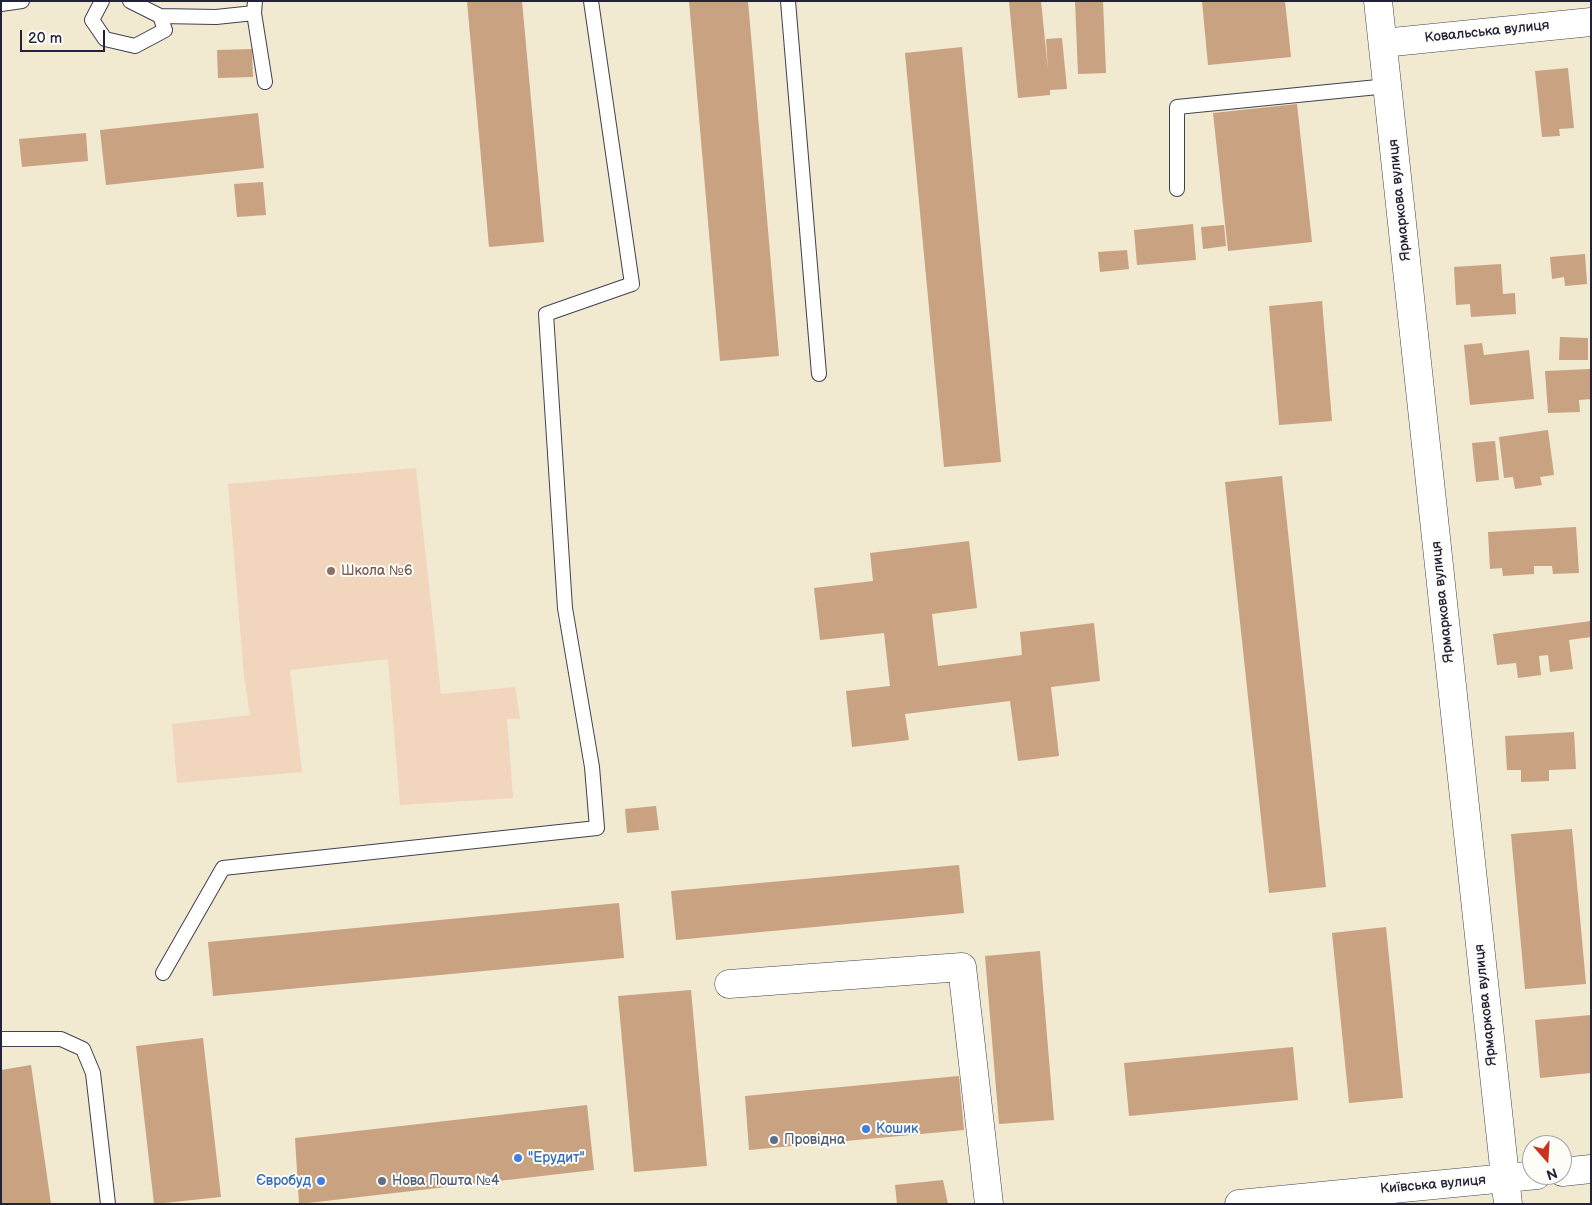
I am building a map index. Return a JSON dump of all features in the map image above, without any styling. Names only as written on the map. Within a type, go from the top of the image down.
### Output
[{"type":"street","name":"Ярмаркова вулиця","points":[[1378,1],[1505,1196]]},
{"type":"street","name":"Ковальська вулиця","points":[[1383,42],[1591,22]]},
{"type":"street","points":[[729,984],[962,967],[989,1204]]},
{"type":"street","points":[[1572,1171],[1591,1170]]},
{"type":"street","name":"Київська вулиця","points":[[1239,1204],[1354,1198],[1505,1196],[1522,1185]]},
{"type":"lane","points":[[1,4],[22,1]]},
{"type":"lane","points":[[102,1],[92,20],[106,39],[135,46],[165,30],[160,16]]},
{"type":"lane","points":[[130,1],[160,16],[216,17],[255,7],[265,82]]},
{"type":"lane","points":[[163,973],[223,868],[597,828],[592,767],[565,608],[546,314],[632,284],[591,1]]},
{"type":"lane","points":[[788,1],[819,374]]},
{"type":"lane","points":[[1178,188],[1177,107],[1388,86]]},
{"type":"lane","points":[[1,1039],[61,1038],[83,1049],[93,1073],[108,1204]]},
{"type":"shaded area","name":"Школа №6","points":[[416,468],[441,694],[515,687],[520,719],[507,719],[513,798],[400,805],[388,659],[290,670],[302,772],[177,783],[172,724],[250,715],[244,675],[228,484]]},
{"type":"building","points":[[467,1],[522,1],[544,242],[489,247]]},
{"type":"building","points":[[689,1],[748,1],[779,356],[720,361]]},
{"type":"building","points":[[1009,1],[1041,1],[1048,70],[1046,39],[1062,38],[1067,89],[1050,90],[1050,95],[1018,98]]},
{"type":"building","points":[[1075,1],[1103,1],[1106,73],[1078,74]]},
{"type":"building","points":[[1202,1],[1285,1],[1291,57],[1208,65]]},
{"type":"building","points":[[962,47],[1001,462],[944,467],[905,53]]},
{"type":"building","points":[[252,49],[253,77],[218,78],[217,50]]},
{"type":"building","points":[[1568,68],[1574,128],[1559,129],[1560,136],[1542,137],[1535,71]]},
{"type":"building","points":[[1297,104],[1312,242],[1228,251],[1213,113]]},
{"type":"building","points":[[258,113],[264,168],[106,185],[100,130]]},
{"type":"building","points":[[86,133],[88,161],[22,167],[19,139]]},
{"type":"building","points":[[263,182],[266,215],[237,217],[234,184]]},
{"type":"building","points":[[1193,224],[1196,260],[1137,265],[1134,230]]},
{"type":"building","points":[[1224,225],[1226,246],[1203,249],[1201,227]]},
{"type":"building","points":[[1127,250],[1129,269],[1100,272],[1098,252]]},
{"type":"building","points":[[1585,254],[1587,284],[1565,286],[1564,277],[1552,279],[1550,257]]},
{"type":"building","points":[[1501,264],[1503,294],[1515,293],[1516,314],[1471,317],[1470,304],[1456,305],[1454,267]]},
{"type":"building","points":[[1322,301],[1332,421],[1279,425],[1269,306]]},
{"type":"building","points":[[1560,337],[1588,338],[1588,360],[1559,360]]},
{"type":"building","points":[[1482,343],[1484,355],[1529,350],[1534,399],[1470,405],[1464,345]]},
{"type":"building","points":[[1591,369],[1591,399],[1579,400],[1580,412],[1548,413],[1545,371]]},
{"type":"building","points":[[1548,430],[1554,475],[1540,477],[1542,485],[1515,489],[1513,477],[1504,478],[1499,437]]},
{"type":"building","points":[[1495,441],[1499,480],[1476,482],[1472,443]]},
{"type":"building","points":[[1282,476],[1326,887],[1269,893],[1225,482]]},
{"type":"building","points":[[1576,527],[1579,573],[1553,574],[1552,566],[1534,566],[1534,574],[1503,576],[1502,568],[1490,569],[1488,532]]},
{"type":"building","points":[[969,541],[977,608],[932,614],[938,666],[1022,655],[1020,632],[1094,623],[1100,681],[1051,687],[1059,756],[1018,761],[1010,701],[905,714],[909,740],[852,747],[846,691],[890,686],[884,633],[820,640],[814,588],[873,581],[870,553]]},
{"type":"building","points":[[1591,621],[1591,637],[1569,640],[1573,669],[1550,672],[1548,655],[1539,656],[1541,675],[1518,678],[1516,663],[1497,665],[1493,634]]},
{"type":"building","points":[[1574,732],[1576,769],[1549,770],[1549,781],[1521,782],[1521,770],[1507,770],[1505,736]]},
{"type":"building","points":[[656,806],[659,830],[627,833],[625,809]]},
{"type":"building","points":[[1572,829],[1586,984],[1525,989],[1511,834]]},
{"type":"building","points":[[959,865],[964,913],[676,940],[671,891]]},
{"type":"building","points":[[619,903],[624,958],[213,996],[208,942]]},
{"type":"building","points":[[1386,927],[1403,1098],[1349,1103],[1332,933]]},
{"type":"building","points":[[1040,951],[1054,1120],[999,1124],[985,956]]},
{"type":"building","points":[[691,990],[707,1166],[634,1172],[618,996]]},
{"type":"building","points":[[1591,1015],[1591,1073],[1540,1078],[1535,1020]]},
{"type":"building","points":[[203,1038],[221,1197],[154,1204],[136,1046]]},
{"type":"building","points":[[1293,1047],[1298,1100],[1129,1116],[1124,1063]]},
{"type":"building","points":[[31,1065],[51,1204],[1,1204],[1,1070]]},
{"type":"building","points":[[959,1076],[964,1130],[749,1150],[745,1096]]},
{"type":"building","points":[[587,1105],[594,1170],[299,1204],[295,1138]]},
{"type":"building","points":[[943,1180],[948,1204],[897,1204],[895,1185]]},
{"type":"place","name":"Школа №6","points":[[331,571]]},
{"type":"place","name":"Кошик","points":[[866,1129]]},
{"type":"place","name":"Провідна","points":[[774,1140]]},
{"type":"place","name":"\"Ерудит\"","points":[[518,1158]]},
{"type":"place","name":"Євробуд","points":[[321,1181]]},
{"type":"place","name":"Нова Пошта №4","points":[[382,1181]]}]
